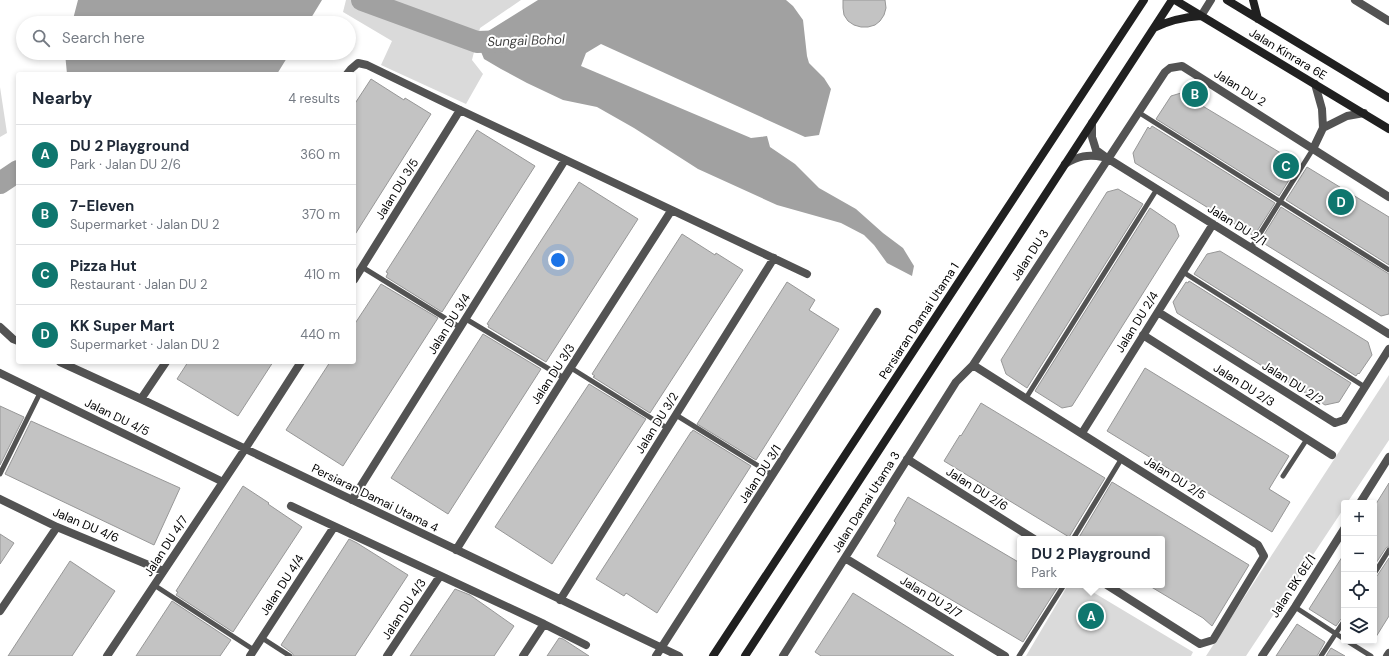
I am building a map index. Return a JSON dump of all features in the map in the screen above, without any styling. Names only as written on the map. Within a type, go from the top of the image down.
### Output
[{"type":"street","points":[[1134,0],[1136,12]]},
{"type":"street","name":"Persiaran Damai Utama 1","points":[[713,656],[1144,0]]},
{"type":"street","points":[[745,656],[1173,0]]},
{"type":"street","name":"Jalan Kinrara 6E","points":[[1173,0],[1389,129]]},
{"type":"street","points":[[1153,29],[1184,17],[1201,16],[1211,0]]},
{"type":"street","name":"Jalan Kinrara 6E","points":[[1227,0],[1389,98]]},
{"type":"street","points":[[1253,0],[1258,19]]},
{"type":"street","points":[[1355,0],[1389,21]]},
{"type":"street","points":[[349,72],[358,63],[367,65],[671,211],[807,274]]},
{"type":"street","name":"Jalan DU 2","points":[[1107,158],[1165,72],[1170,68],[1182,66],[1389,197]]},
{"type":"street","points":[[1313,149],[1323,128],[1322,109],[1315,84]]},
{"type":"street","name":"Jalan DU 3/5","points":[[356,276],[460,110]]},
{"type":"street","points":[[1323,128],[1347,116],[1364,113]]},
{"type":"street","name":"Jalan DU 2/1","points":[[1092,123],[1092,137],[1096,150],[1107,158],[1389,334]]},
{"type":"street","points":[[1065,164],[1085,155],[1107,158]]},
{"type":"street","name":"Jalan DU 3","points":[[973,364],[1107,158]]},
{"type":"street","name":"Jalan DU 3/4","points":[[352,500],[565,160]]},
{"type":"street","name":"Jalan DU 3/3","points":[[456,550],[671,211]]},
{"type":"street","name":"Jalan DU 2/4","points":[[1082,433],[1213,224]]},
{"type":"street","name":"Jalan DU 3/2","points":[[560,600],[774,258]]},
{"type":"street","name":"Jalan DU 3/1","points":[[656,656],[878,312]]},
{"type":"street","name":"Jalan DU 2/2","points":[[1158,312],[1335,423],[1344,420],[1389,349]]},
{"type":"street","points":[[0,327],[16,340]]},
{"type":"street","name":"Jalan DU 2/3","points":[[1143,335],[1332,455]]},
{"type":"street","name":"Persiaran Damai Utama 4","points":[[64,364],[679,656]]},
{"type":"street","points":[[141,400],[165,364]]},
{"type":"street","points":[[245,449],[300,364]]},
{"type":"street","name":"Jalan DU 2/5","points":[[973,364],[1258,545],[1264,556],[1213,640],[1200,644],[1112,588]]},
{"type":"street","name":"Jalan Damai Utama 3","points":[[784,656],[956,382],[973,364]]},
{"type":"street","name":"Jalan DU 4/5","points":[[0,373],[223,482]]},
{"type":"street","name":"Jalan DU 4/7","points":[[107,656],[154,586],[162,571],[245,449]]},
{"type":"street","points":[[1362,500],[1389,457]]},
{"type":"street","name":"Jalan DU 2/6","points":[[907,459],[1029,536]]},
{"type":"street","name":"Jalan DU 4/6","points":[[0,500],[57,527],[162,571]]},
{"type":"street","points":[[291,506],[586,645]]},
{"type":"street","points":[[0,611],[57,527]]},
{"type":"street","name":"Jalan DU 4/4","points":[[252,653],[334,527]]},
{"type":"street","name":"Jalan BK 6E/1","points":[[1262,656],[1341,534]]},
{"type":"street","name":"Jalan DU 2/7","points":[[845,558],[1003,655]]},
{"type":"street","name":"Jalan DU 4/3","points":[[387,656],[440,576]]},
{"type":"street","points":[[523,656],[544,624]]},
{"type":"lane","points":[[1138,112],[1389,270]]},
{"type":"lane","points":[[1250,248],[1313,149]]},
{"type":"lane","points":[[1026,398],[1157,189]]},
{"type":"lane","points":[[362,267],[461,328]]},
{"type":"lane","points":[[1183,272],[1366,387]]},
{"type":"lane","points":[[466,319],[564,378]]},
{"type":"lane","points":[[571,368],[667,428]]},
{"type":"lane","points":[[0,474],[40,393]]},
{"type":"lane","points":[[676,415],[773,475]]},
{"type":"lane","points":[[1283,476],[1307,439]]},
{"type":"lane","points":[[1075,536],[1122,458]]},
{"type":"lane","points":[[1375,572],[1389,550]]},
{"type":"lane","points":[[154,586],[252,653]]},
{"type":"lane","points":[[1019,656],[1062,588]]},
{"type":"lane","points":[[1295,607],[1341,637]]},
{"type":"lane","points":[[1321,656],[1341,626]]},
{"type":"lane","points":[[262,638],[290,656]]},
{"type":"lane","points":[[1352,644],[1371,656]]},
{"type":"shaded area","points":[[346,0],[521,0],[480,28],[472,60],[483,74],[466,104],[381,65],[392,41],[356,20],[356,16],[350,16],[343,12]]},
{"type":"shaded area","points":[[0,87],[7,133],[0,137]]},
{"type":"shaded area","points":[[1389,375],[1389,440],[1349,500],[1341,500],[1341,513],[1246,656],[1206,656]]},
{"type":"shaded area","points":[[1066,588],[1086,588],[1193,652],[1191,656],[1026,656]]},
{"type":"water","points":[[78,0],[322,0],[312,16],[74,16]]},
{"type":"water","points":[[538,0],[786,0],[793,6],[803,20],[809,63],[824,78],[831,89],[819,135],[805,137],[601,44],[586,53],[581,66],[751,138],[767,136],[770,147],[795,164],[819,188],[856,209],[883,233],[903,248],[914,266],[912,276],[887,263],[874,245],[864,235],[841,223],[777,205],[698,169],[634,128],[597,107],[563,100],[527,83],[484,59],[477,42],[485,33]]},
{"type":"water","points":[[66,60],[286,60],[278,72],[67,72]]},
{"type":"building","points":[[843,0],[885,0],[886,8],[884,15],[875,25],[861,27],[848,21],[844,15]]},
{"type":"building","points":[[371,79],[404,100],[405,98],[431,114],[356,233],[356,102]]},
{"type":"building","points":[[1181,93],[1299,164],[1279,196],[1156,119],[1171,96]]},
{"type":"building","points":[[1152,126],[1275,203],[1254,236],[1135,163],[1133,153],[1148,127],[1150,129]]},
{"type":"building","points":[[477,130],[535,166],[442,312],[386,277],[388,273],[386,272]]},
{"type":"building","points":[[1307,167],[1389,217],[1389,265],[1286,200]]},
{"type":"building","points":[[579,182],[638,219],[546,362],[488,327],[489,325],[487,324]]},
{"type":"building","points":[[1118,189],[1143,204],[1027,388],[1006,374],[1001,360],[1107,192]]},
{"type":"building","points":[[1281,207],[1389,274],[1389,314],[1381,316],[1260,241]]},
{"type":"building","points":[[1150,208],[1175,225],[1179,236],[1072,406],[1062,408],[1035,391]]},
{"type":"building","points":[[682,234],[715,255],[716,253],[743,270],[650,413],[593,377],[595,376],[592,374]]},
{"type":"building","points":[[1220,251],[1368,342],[1372,355],[1359,374],[1358,373],[1356,376],[1194,274],[1207,254]]},
{"type":"building","points":[[1189,281],[1351,383],[1339,402],[1325,405],[1177,313],[1173,302],[1186,282],[1188,283]]},
{"type":"building","points":[[787,282],[815,300],[809,310],[839,329],[756,460],[697,424]]},
{"type":"building","points":[[381,284],[438,318],[343,466],[286,430],[329,364],[356,364],[356,322]]},
{"type":"building","points":[[483,334],[541,369],[448,514],[391,478]]},
{"type":"building","points":[[187,364],[272,364],[238,416],[177,379]]},
{"type":"building","points":[[1145,368],[1289,456],[1269,489],[1290,502],[1272,532],[1107,431]]},
{"type":"building","points":[[589,384],[646,419],[552,564],[495,527]]},
{"type":"building","points":[[981,403],[1105,478],[1070,536],[1067,536],[944,461],[960,435],[961,436]]},
{"type":"building","points":[[0,406],[24,417],[0,465]]},
{"type":"building","points":[[31,421],[180,488],[154,545],[5,474]]},
{"type":"building","points":[[693,430],[751,466],[657,613],[626,593],[624,596],[596,579]]},
{"type":"building","points":[[1112,482],[1249,565],[1212,626],[1203,618],[1153,588],[1165,588],[1165,536],[1080,536]]},
{"type":"building","points":[[1389,483],[1389,546],[1377,562],[1377,536],[1377,502]]},
{"type":"building","points":[[243,486],[302,527],[233,632],[176,595],[178,592],[176,591]]},
{"type":"building","points":[[908,497],[1017,561],[1017,588],[1057,588],[1023,642],[877,556],[896,523],[894,521]]},
{"type":"building","points":[[0,534],[14,543],[0,564]]},
{"type":"building","points":[[349,539],[408,575],[355,656],[294,656],[281,645]]},
{"type":"building","points":[[1389,558],[1389,616],[1377,635],[1377,608],[1377,576]]},
{"type":"building","points":[[1341,559],[1341,619],[1336,626],[1309,609]]},
{"type":"building","points":[[70,561],[115,591],[72,656],[8,656]]},
{"type":"building","points":[[455,589],[470,595],[514,626],[494,656],[410,656]]},
{"type":"building","points":[[853,593],[954,656],[821,656],[815,652]]},
{"type":"building","points":[[172,601],[231,640],[220,656],[136,656]]},
{"type":"building","points":[[1297,624],[1325,642],[1317,656],[1276,656]]},
{"type":"building","points":[[559,638],[563,639],[589,656],[547,656]]},
{"type":"building","points":[[1331,648],[1345,656],[1326,656]]},
{"type":"waterway","name":"Sungai Bohol","points":[[362,0],[477,42],[507,41]]},
{"type":"waterway","name":"Sungai Bohol","points":[[0,183],[16,172]]},
{"type":"place","name":"7-Eleven","points":[[1195,94]]},
{"type":"place","name":"Pizza Hut","points":[[1286,166]]},
{"type":"place","name":"KK Super Mart","points":[[1341,202]]},
{"type":"place","name":"DU 2 Playground","points":[[1091,616]]}]
